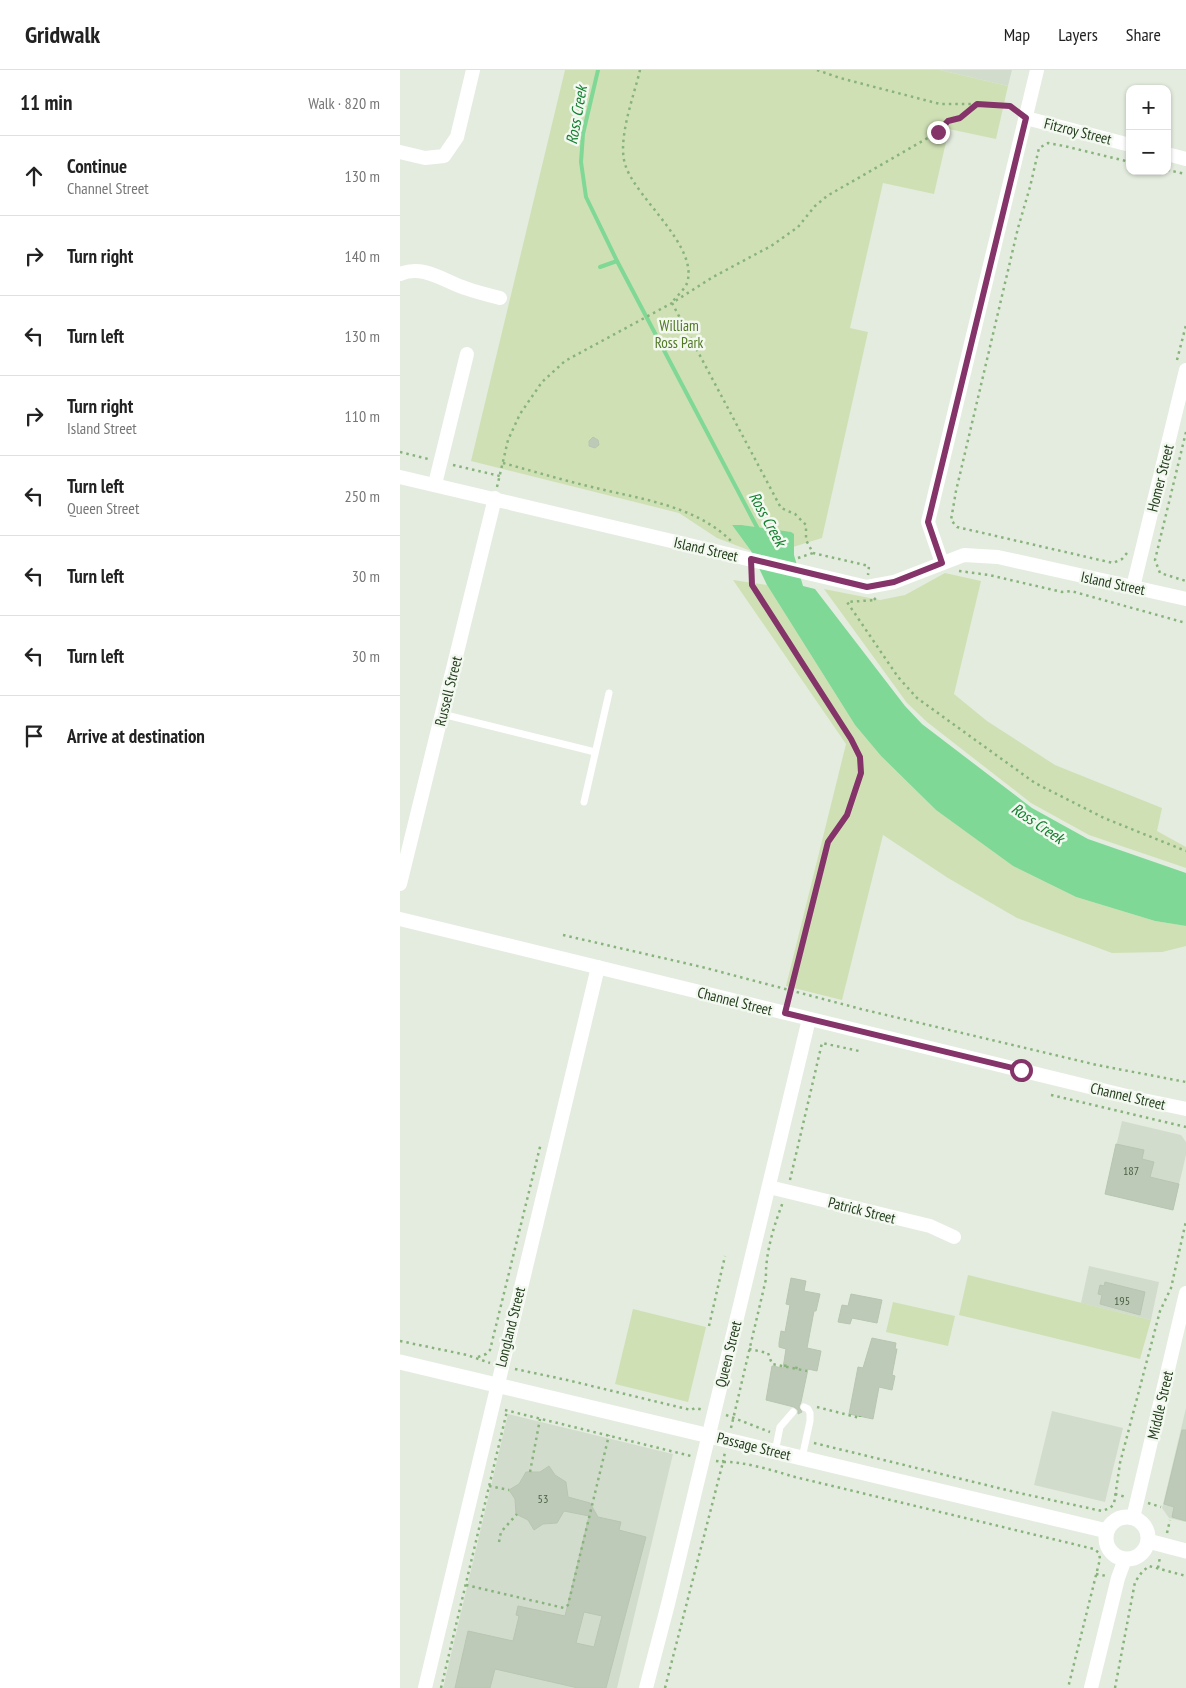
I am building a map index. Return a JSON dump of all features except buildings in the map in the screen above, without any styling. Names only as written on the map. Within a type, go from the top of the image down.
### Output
[{"type":"street","points":[[400,152],[425,158],[444,156],[458,137],[473,70]]},
{"type":"street","points":[[942,563],[928,522],[1037,70]]},
{"type":"street","name":"Fitzroy Street","points":[[1026,118],[1126,143]]},
{"type":"street","points":[[1171,155],[1186,159]]},
{"type":"street","points":[[400,274],[418,271],[431,273],[464,288],[500,298]]},
{"type":"street","points":[[435,484],[467,354]]},
{"type":"street","name":"Homer Street","points":[[1134,587],[1186,370]]},
{"type":"street","name":"Island Street","points":[[400,476],[867,587],[894,582],[964,555],[998,557],[1186,599]]},
{"type":"street","name":"Russell Street","points":[[400,884],[495,498]]},
{"type":"street","name":"Channel Street","points":[[400,919],[1186,1109]]},
{"type":"street","name":"Longland Street","points":[[425,1688],[598,967]]},
{"type":"street","name":"Queen Street","points":[[646,1688],[809,1019]]},
{"type":"street","name":"Patrick Street","points":[[769,1187],[930,1226],[954,1237]]},
{"type":"street","name":"Middle Street","points":[[1133,1518],[1186,1293]]},
{"type":"street","name":"Passage Street","points":[[400,1362],[1107,1531]]},
{"type":"street","points":[[1127,1517],[1133,1518],[1143,1524],[1148,1541],[1142,1552],[1137,1556],[1125,1559],[1109,1549],[1106,1537],[1107,1531],[1115,1521],[1127,1517]]},
{"type":"street","points":[[1148,1541],[1186,1551]]},
{"type":"street","points":[[1091,1688],[1118,1578],[1125,1559]]},
{"type":"lane","points":[[584,802],[609,693]]},
{"type":"lane","points":[[442,714],[595,752]]},
{"type":"lane","points":[[802,1458],[811,1416],[805,1408]]},
{"type":"lane","points":[[775,1452],[784,1421],[793,1412]]},
{"type":"path","points":[[640,70],[625,132],[623,149],[626,167],[683,249],[688,268],[687,284],[672,303]]},
{"type":"path","points":[[817,70],[840,78],[940,104],[1010,106],[1026,118]]},
{"type":"path","points":[[495,498],[508,440],[520,414],[542,382],[565,361],[672,303],[713,277],[771,246],[798,227],[827,196],[938,132],[948,121],[960,118],[977,104]]},
{"type":"path","points":[[1126,161],[1056,144],[1048,143],[1039,148],[1015,238],[956,491],[951,520],[957,527],[1113,563],[1122,559],[1130,550]]},
{"type":"path","points":[[1171,171],[1186,174]]},
{"type":"path","points":[[672,303],[780,508],[795,514],[806,525],[806,540],[813,553]]},
{"type":"path","points":[[1186,432],[1155,560],[1160,573],[1186,581]]},
{"type":"path","points":[[503,463],[589,487],[673,507],[706,522],[722,532],[735,545]]},
{"type":"path","points":[[795,558],[813,553],[869,566],[867,587],[876,600]]},
{"type":"path","points":[[751,559],[752,585],[851,739],[860,757],[861,773],[847,815],[828,842],[785,1013]]},
{"type":"path","points":[[956,571],[989,575],[1062,592],[1071,591],[1186,623]]},
{"type":"path","points":[[884,598],[848,602],[898,677],[918,698],[1035,783],[1104,818],[1186,851]]},
{"type":"path","points":[[563,935],[702,967],[790,991],[1097,1065],[1186,1082]]},
{"type":"path","points":[[665,1688],[723,1462],[766,1279],[765,1267],[767,1258],[778,1216],[788,1192],[822,1043],[859,1051]]},
{"type":"path","points":[[1051,1095],[1186,1127]]},
{"type":"path","points":[[806,1441],[1019,1493],[1102,1511],[1110,1508],[1114,1504],[1120,1462],[1160,1311],[1171,1288],[1186,1221]]},
{"type":"path","points":[[709,1326],[725,1256]]},
{"type":"path","points":[[400,1341],[467,1355],[501,1366],[691,1410],[695,1408],[733,1416],[762,1430],[779,1434]]},
{"type":"path","points":[[750,1349],[768,1354],[772,1364],[807,1371]]},
{"type":"path","points":[[785,1366],[786,1361]]},
{"type":"path","points":[[796,1369],[798,1363]]},
{"type":"path","points":[[805,1408],[808,1404],[860,1418],[860,1416]]},
{"type":"path","points":[[492,1407],[702,1458],[723,1462],[741,1462],[1094,1550],[1098,1553],[1100,1559],[1068,1688]]},
{"type":"path","points":[[441,1688],[507,1411]]},
{"type":"path","points":[[530,1472],[540,1419]]},
{"type":"path","points":[[466,1585],[564,1608],[568,1605],[609,1435]]},
{"type":"path","points":[[489,1486],[509,1490]]},
{"type":"path","points":[[499,1542],[501,1532],[517,1514]]},
{"type":"path","points":[[1115,1688],[1135,1582],[1149,1566],[1186,1576]]},
{"type":"shaded area","points":[[940,70],[1012,70],[1008,86]]},
{"type":"shaded area","points":[[1122,1121],[1181,1135],[1186,1142],[1186,1155],[1173,1210],[1105,1194]]},
{"type":"shaded area","points":[[1089,1266],[1159,1282],[1151,1320],[1081,1303]]},
{"type":"shaded area","points":[[1186,1408],[1186,1522],[1169,1518],[1162,1508]]},
{"type":"shaded area","points":[[1052,1411],[1123,1428],[1105,1502],[1034,1485]]},
{"type":"shaded area","points":[[508,1414],[673,1454],[617,1688],[443,1688]]},
{"type":"green space","name":"William Ross Park","points":[[565,70],[940,70],[1008,86],[996,139],[949,129],[934,194],[883,183],[850,328],[868,332],[822,538],[793,547],[794,534],[732,525],[751,551],[717,538],[679,513],[471,461]]},
{"type":"green space","points":[[945,573],[981,581],[954,694],[987,721],[1055,765],[1162,808],[1157,831],[1186,847],[1186,868],[1089,835],[1031,803],[927,722],[907,703],[824,589],[880,600],[905,595]]},
{"type":"green space","points":[[733,580],[767,585],[855,725],[881,756],[935,809],[1013,866],[1076,897],[1155,921],[1186,926],[1186,946],[1162,952],[1112,953],[1017,918],[948,878],[883,835],[842,1000],[786,986],[846,744]]},
{"type":"green space","points":[[968,1275],[1151,1320],[1140,1359],[959,1315]]},
{"type":"green space","points":[[893,1302],[955,1316],[948,1346],[886,1332]]},
{"type":"green space","points":[[633,1309],[706,1327],[688,1402],[615,1384]]},
{"type":"water","points":[[732,525],[791,532],[794,534],[794,555],[803,586],[815,589],[905,706],[922,724],[1032,808],[1088,839],[1186,873],[1186,926],[1155,921],[1076,897],[1013,866],[936,810],[881,756],[855,725],[767,585],[751,551]]},
{"type":"waterway","name":"Ross Creek","points":[[598,70],[583,134],[581,162],[586,197],[617,261],[759,531]]},
{"type":"waterway","points":[[600,267],[617,261]]},
{"type":"route","points":[[938,132],[948,121],[960,118],[977,104],[1010,106],[1026,118],[928,522],[942,563],[894,582],[867,587],[751,559],[752,585],[851,739],[860,757],[861,773],[847,815],[828,842],[785,1013],[1021,1070]]}]
